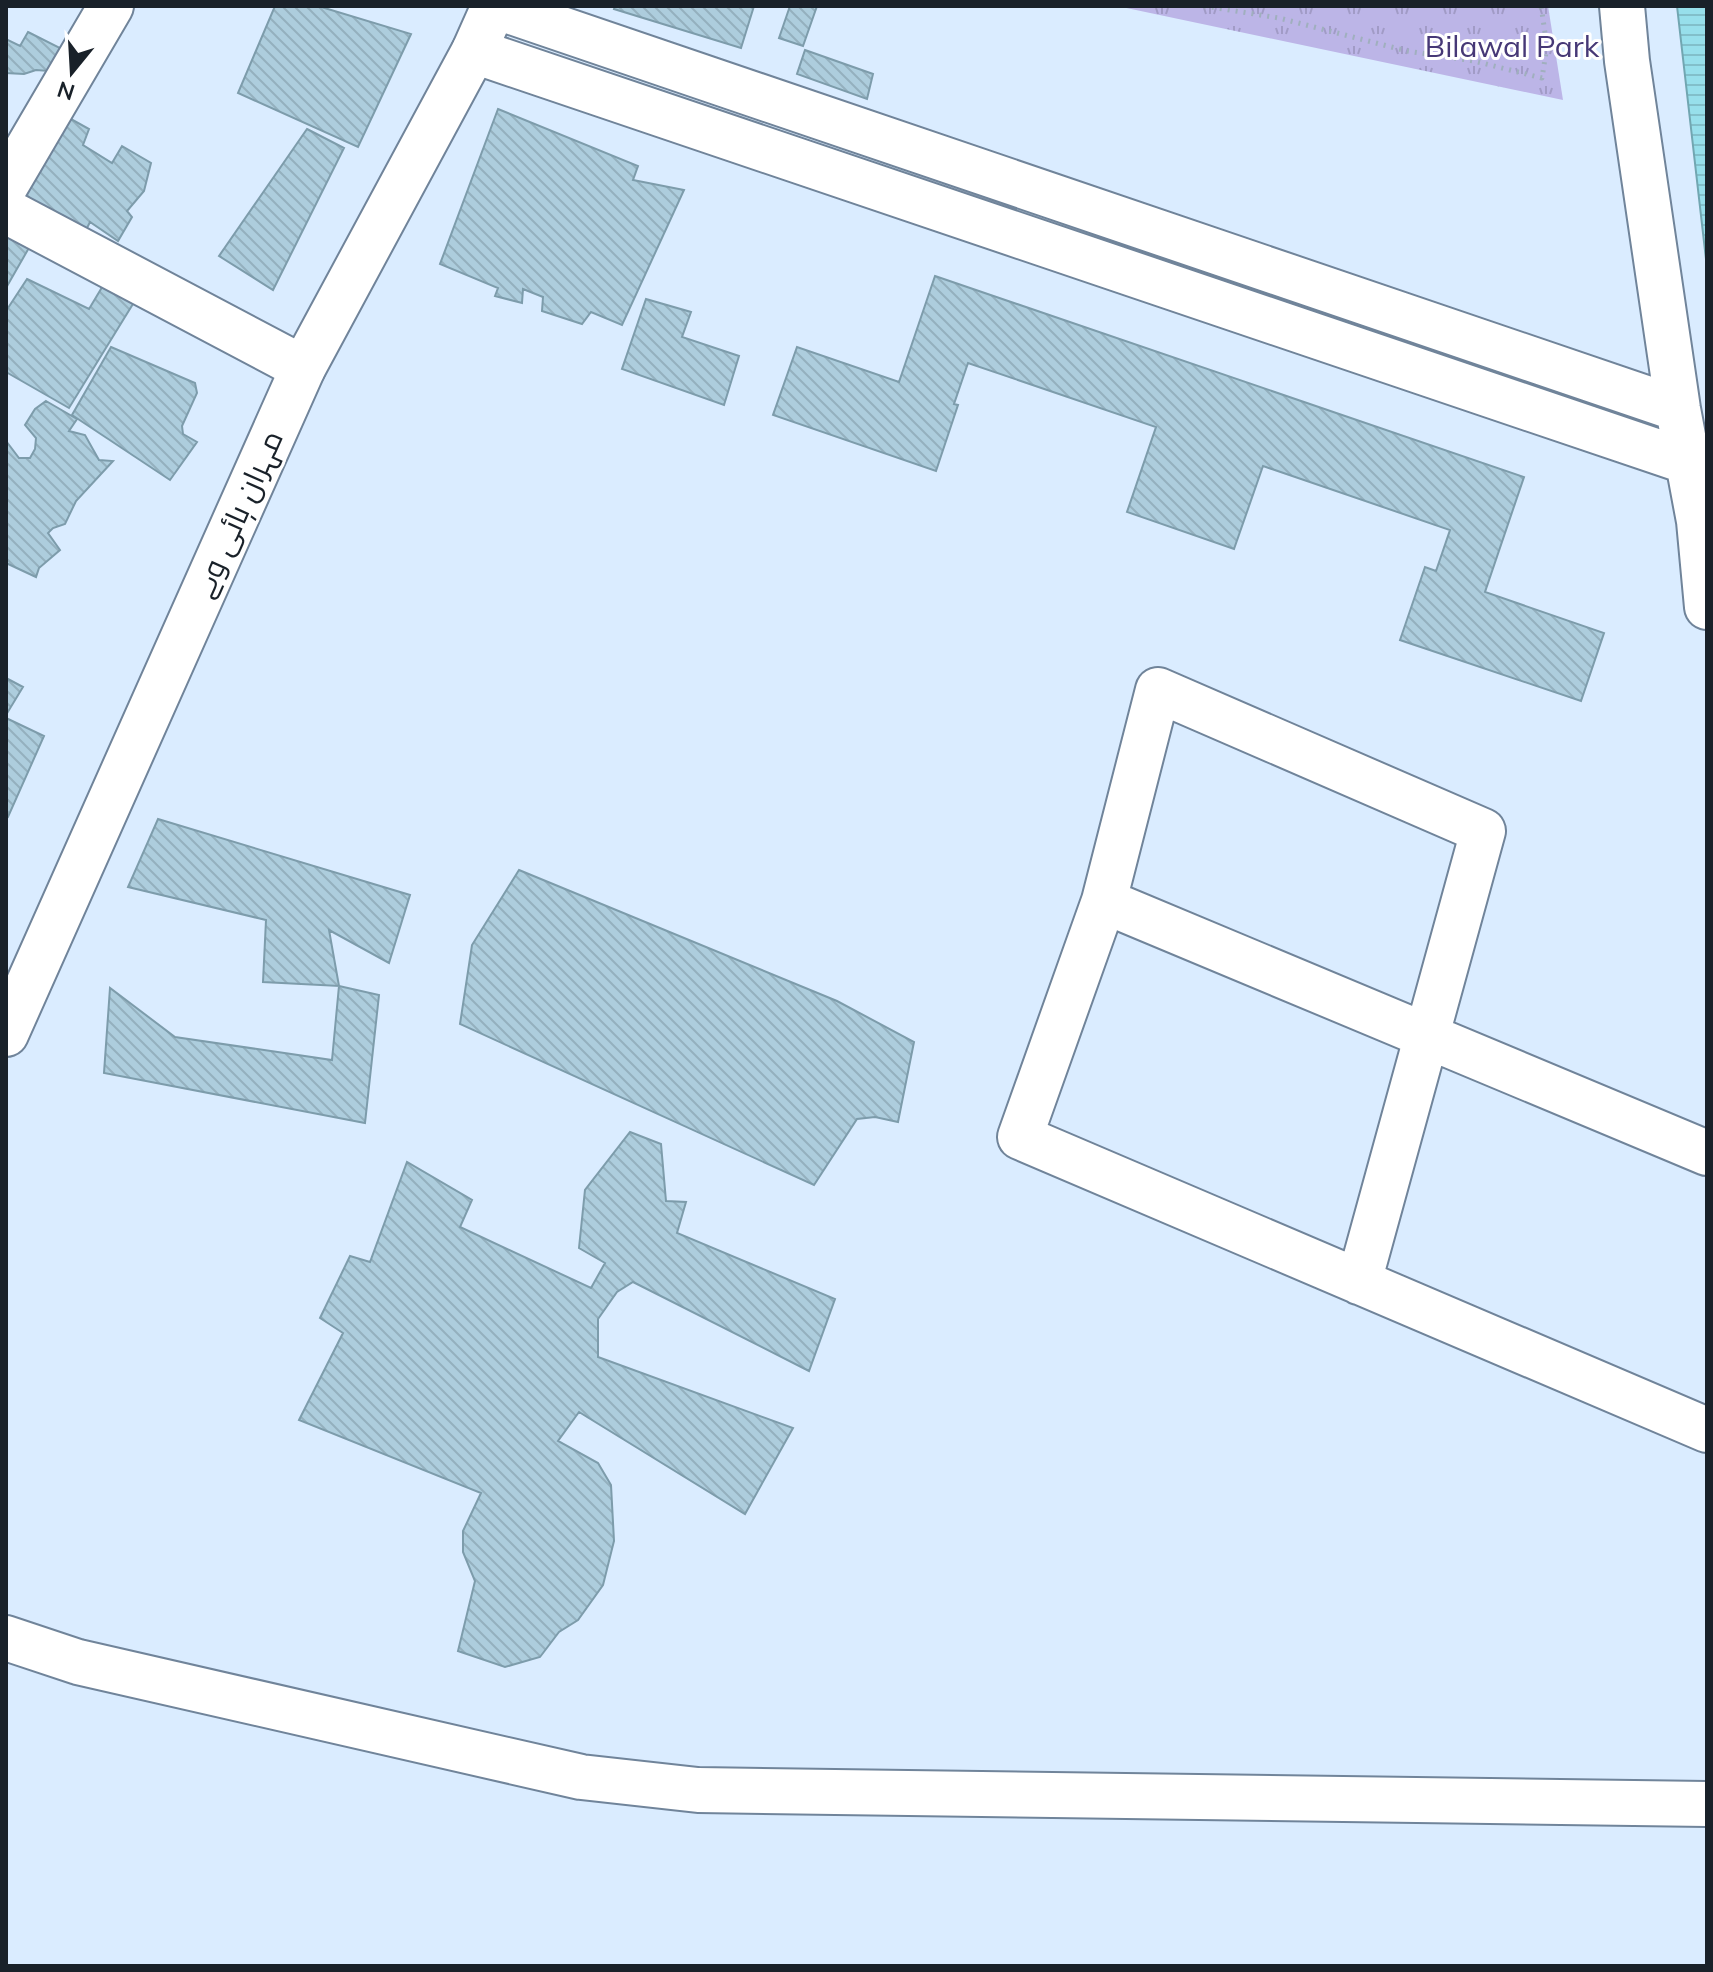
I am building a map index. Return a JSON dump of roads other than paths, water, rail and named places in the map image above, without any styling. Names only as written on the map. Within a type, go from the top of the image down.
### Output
[{"type":"street","points":[[6,185],[111,6]]},
{"type":"street","points":[[494,6],[1678,409]]},
{"type":"street","name":"مہران ہائی وے","points":[[6,1034],[303,368],[474,51],[494,6]]},
{"type":"street","points":[[1622,6],[1627,61],[1678,409],[1699,521],[1707,607]]},
{"type":"street","points":[[474,51],[1688,462]]},
{"type":"street","points":[[6,211],[303,368]]},
{"type":"street","points":[[1359,1282],[1483,831],[1158,690],[1104,901],[1020,1137],[1359,1282],[1707,1430]]},
{"type":"street","points":[[1104,901],[1707,1153]]},
{"type":"street","points":[[6,1638],[78,1662],[581,1777],[698,1790],[1707,1804]]},
{"type":"water","points":[[1677,6],[1707,6],[1707,268]]},
{"type":"park label","name":"Bilawal Park","points":[[1512,47]]}]
